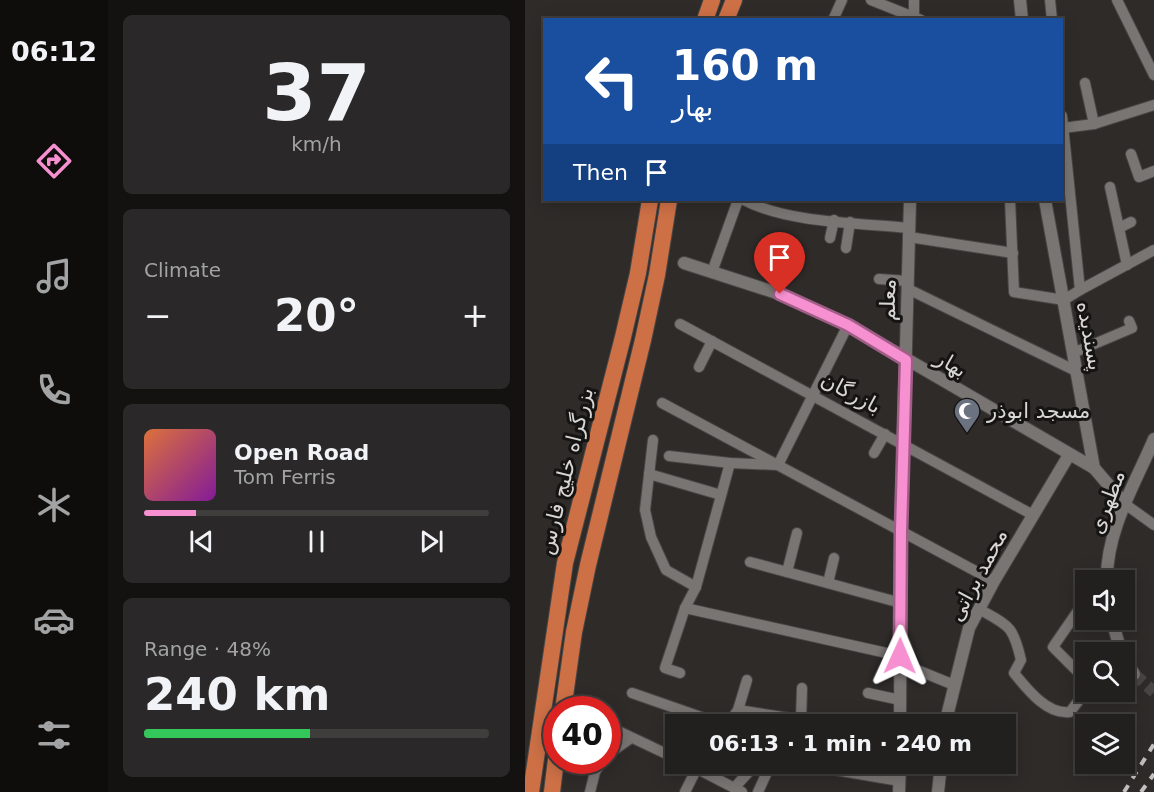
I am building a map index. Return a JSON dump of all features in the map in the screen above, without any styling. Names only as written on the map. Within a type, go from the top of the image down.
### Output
[{"type":"highway","points":[[706,18],[712,0]]},
{"type":"highway","points":[[727,18],[734,0]]},
{"type":"highway","name":"بزرگراه خلیج فارس","points":[[531,792],[565,563],[638,273],[650,201]]},
{"type":"highway","name":"بزرگراه خلیج فارس","points":[[565,696],[574,632],[588,565],[643,340],[669,201]]},
{"type":"highway","points":[[552,792],[554,774]]},
{"type":"street","points":[[834,18],[842,0]]},
{"type":"street","points":[[871,0],[914,18]]},
{"type":"street","points":[[914,0],[916,18]]},
{"type":"street","points":[[1020,0],[1022,18]]},
{"type":"street","points":[[1050,0],[1052,18]]},
{"type":"street","points":[[1117,0],[1154,75]]},
{"type":"street","points":[[1085,83],[1093,124]]},
{"type":"street","points":[[1080,290],[1063,128],[1093,124],[1154,105]]},
{"type":"street","points":[[1131,154],[1139,177],[1154,171]]},
{"type":"street","points":[[1110,187],[1127,265]]},
{"type":"street","points":[[712,272],[738,201]]},
{"type":"street","points":[[751,201],[799,216],[850,222],[1013,252]]},
{"type":"street","name":"معلم","points":[[900,714],[901,531],[910,201]]},
{"type":"street","points":[[1010,201],[1014,292],[1064,300],[1154,250]]},
{"type":"street","name":"پسندیده","points":[[1045,201],[1094,468]]},
{"type":"street","points":[[829,238],[834,220]]},
{"type":"street","points":[[846,248],[850,222]]},
{"type":"street","points":[[1119,228],[1131,222]]},
{"type":"street","name":"بهار","points":[[684,263],[780,294],[848,325],[1094,468]]},
{"type":"street","points":[[879,279],[908,285],[1076,371]]},
{"type":"street","points":[[1073,353],[1132,328],[1129,321]]},
{"type":"street","name":"بازرگان","points":[[680,324],[1033,515]]},
{"type":"street","points":[[778,465],[848,325]]},
{"type":"street","points":[[699,368],[712,341]]},
{"type":"street","points":[[662,404],[993,581]]},
{"type":"street","points":[[873,453],[885,434]]},
{"type":"street","name":"مطهری","points":[[1108,570],[1111,544],[1125,504],[1154,439]]},
{"type":"street","points":[[653,440],[645,510],[651,537],[666,570],[696,587]]},
{"type":"street","name":"محمد براتی","points":[[947,714],[969,628],[993,581],[1069,454]]},
{"type":"street","points":[[669,456],[730,463],[778,465]]},
{"type":"street","points":[[680,673],[665,668],[685,608],[696,587],[730,463]]},
{"type":"street","points":[[1094,468],[1125,504],[1154,525]]},
{"type":"street","points":[[649,474],[721,495]]},
{"type":"street","points":[[787,572],[797,533]]},
{"type":"street","points":[[828,583],[834,558]]},
{"type":"street","points":[[750,562],[901,603]]},
{"type":"street","points":[[685,608],[900,659],[954,685]]},
{"type":"street","points":[[979,609],[1009,626],[1018,643],[1021,660],[1014,673],[1033,696],[1061,713],[1070,712],[1078,702]]},
{"type":"street","points":[[1075,615],[1053,647],[1075,669]]},
{"type":"street","points":[[735,714],[747,680]]},
{"type":"street","points":[[801,714],[802,687]]},
{"type":"street","points":[[632,693],[692,714]]},
{"type":"street","points":[[868,693],[900,700]]},
{"type":"street","points":[[738,710],[763,714]]},
{"type":"street","points":[[621,733],[665,753]]},
{"type":"street","points":[[621,745],[631,738]]},
{"type":"street","points":[[590,792],[594,774]]},
{"type":"street","points":[[685,792],[692,774]]},
{"type":"street","points":[[710,774],[738,790],[749,774]]},
{"type":"street","points":[[758,792],[766,774]]},
{"type":"street","points":[[845,774],[899,786]]},
{"type":"street","points":[[938,792],[940,774]]},
{"type":"tunnel","points":[[1135,675],[1154,692]]},
{"type":"railway","points":[[1124,792],[1154,744]]},
{"type":"railway","points":[[1141,792],[1154,774]]},
{"type":"place","name":"مسجد ابوذر","points":[[967,434]]},
{"type":"route","points":[[780,294],[848,325],[906,360],[900,656]]}]
